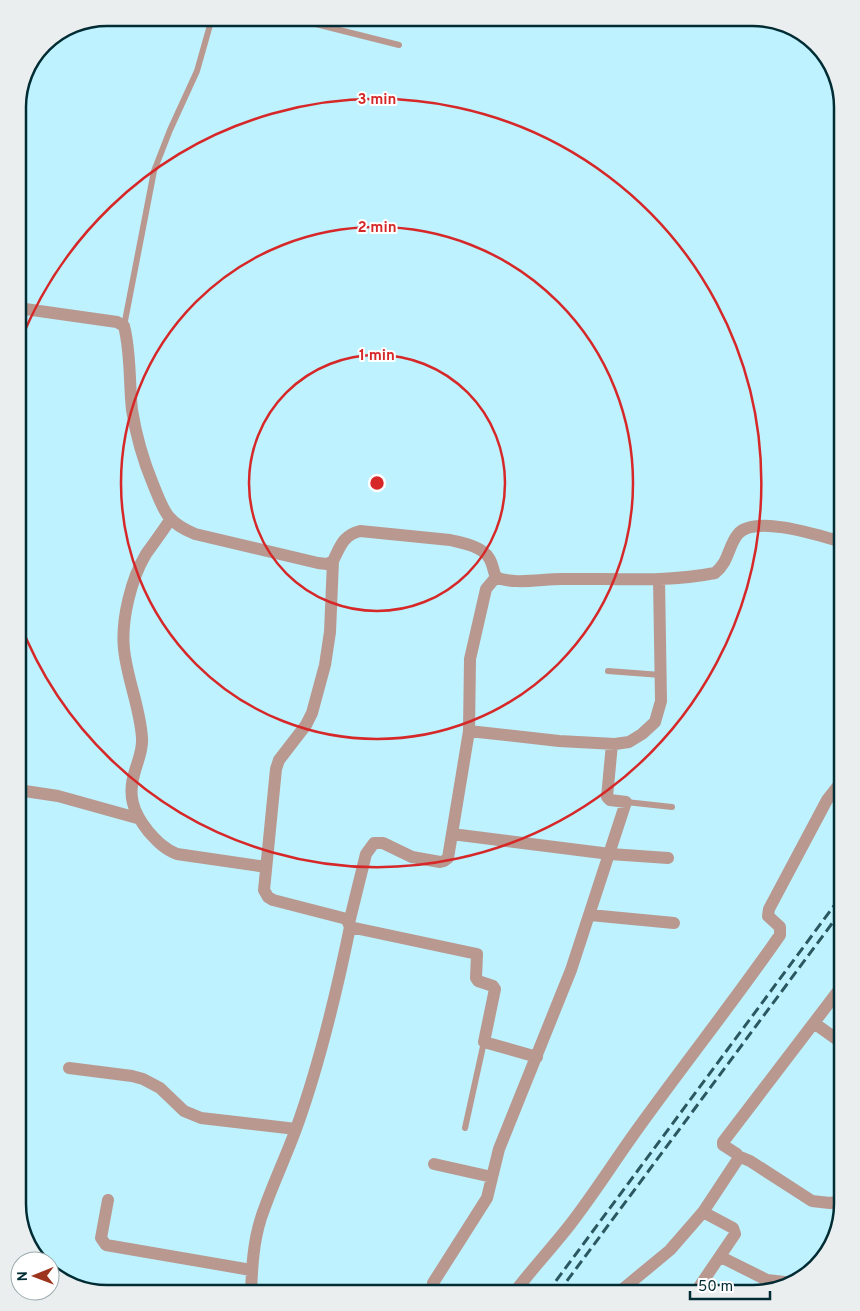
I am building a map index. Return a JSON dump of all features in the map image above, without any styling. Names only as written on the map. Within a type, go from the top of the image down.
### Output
[{"type":"street","points":[[26,309],[117,322],[124,326],[128,338],[132,409],[140,447],[162,506],[170,520],[181,528],[195,534],[318,563],[327,564],[333,562]]},
{"type":"street","points":[[170,520],[146,555],[137,573],[127,608],[124,650],[142,730],[140,757],[132,786],[133,808],[137,818],[168,851],[177,854],[266,867]]},
{"type":"street","points":[[496,577],[509,580],[562,578],[659,579],[715,573],[721,568],[737,535],[742,530],[750,527],[761,526],[790,529],[834,540]]},
{"type":"street","points":[[496,577],[489,558],[485,553],[465,544],[360,530],[345,537],[333,562],[330,632],[325,665],[312,713],[306,725],[279,760],[276,769],[264,890],[268,897],[273,900],[343,918],[349,925],[477,954],[476,978],[478,981],[493,986],[495,989],[484,1042],[538,1056]]},
{"type":"street","points":[[251,1285],[254,1252],[261,1218],[296,1129],[334,1004],[349,925],[366,854],[374,843],[383,843],[412,857],[444,861],[449,853],[469,731],[470,659],[482,601],[486,589],[496,577]]},
{"type":"street","points":[[469,731],[559,741],[612,744],[629,742],[642,734],[655,722],[662,701],[659,579]]},
{"type":"street","points":[[433,1283],[487,1198],[498,1149],[538,1056],[590,915],[626,802],[610,800],[607,797],[612,744]]},
{"type":"street","points":[[26,791],[58,796],[137,818]]},
{"type":"street","points":[[520,1285],[536,1263],[568,1228],[638,1128],[780,935],[780,928],[768,916],[769,909],[827,800],[834,791]]},
{"type":"street","points":[[452,834],[610,854],[668,858]]},
{"type":"street","points":[[590,915],[674,923]]},
{"type":"street","points":[[834,997],[723,1142],[724,1145],[738,1156],[750,1161],[812,1201],[834,1202]]},
{"type":"street","points":[[814,1023],[834,1037]]},
{"type":"street","points":[[69,1068],[143,1079],[160,1088],[184,1111],[201,1118],[296,1129]]},
{"type":"street","points":[[629,1285],[670,1250],[703,1212],[737,1161],[738,1156]]},
{"type":"street","points":[[434,1164],[492,1177]]},
{"type":"street","points":[[108,1200],[101,1238],[106,1244],[252,1270]]},
{"type":"street","points":[[701,1285],[733,1238],[735,1230],[703,1212]]},
{"type":"street","points":[[721,1257],[767,1280],[777,1281]]},
{"type":"lane","points":[[124,326],[154,171],[197,71],[210,26]]},
{"type":"lane","points":[[324,26],[399,45]]},
{"type":"lane","points":[[608,671],[661,675]]},
{"type":"lane","points":[[626,802],[672,807]]},
{"type":"lane","points":[[465,1128],[484,1042]]},
{"type":"railway","points":[[553,1285],[834,906]]},
{"type":"railway","points":[[564,1285],[834,921]]}]
